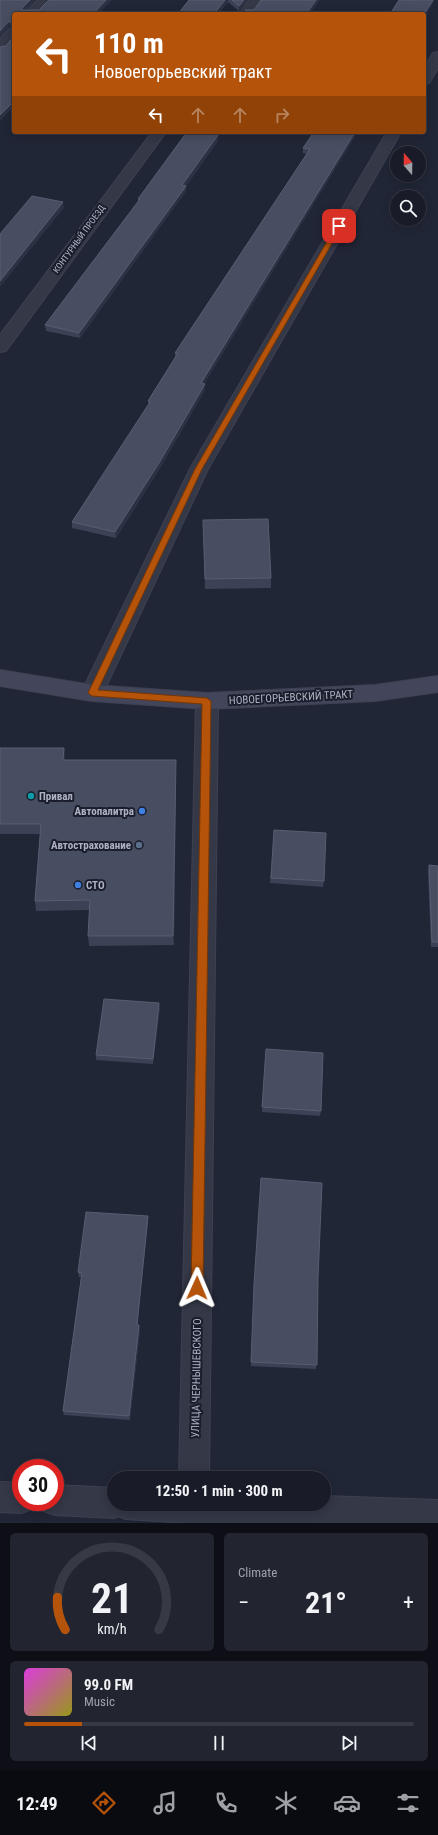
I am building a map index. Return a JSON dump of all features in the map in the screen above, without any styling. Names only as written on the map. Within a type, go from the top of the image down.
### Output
[{"type":"main road","name":"НОВОЕГОРЬЕВСКИЙ ТРАКТ","points":[[0,678],[92,693],[207,701],[375,693],[438,684]]},
{"type":"street","points":[[33,12],[45,0]]},
{"type":"street","points":[[247,12],[256,0]]},
{"type":"street","points":[[0,46],[12,34]]},
{"type":"street","points":[[426,77],[438,56]]},
{"type":"street","name":"КОНТУРНЫЙ ПРОЕЗД","points":[[0,347],[158,134]]},
{"type":"street","points":[[92,693],[199,469],[393,134]]},
{"type":"street","name":"УЛИЦА ЧЕРНЫШЕВСКОГО","points":[[194,1471],[207,701]]},
{"type":"street","points":[[0,1497],[12,1498]]},
{"type":"street","points":[[64,1500],[107,1503]]},
{"type":"street","points":[[194,1512],[438,1515]]},
{"type":"building","points":[[0,0],[30,0],[22,8],[22,10],[39,10],[49,0],[106,0],[95,12],[12,12],[12,22],[8,22],[0,31]]},
{"type":"building","points":[[189,0],[225,0],[216,12],[180,12]]},
{"type":"building","points":[[232,0],[244,0],[239,6]]},
{"type":"building","points":[[261,0],[316,0],[307,12],[248,12],[245,10],[254,10]]},
{"type":"building","points":[[399,0],[433,0],[425,12],[391,12]]},
{"type":"building","points":[[12,38],[12,103],[0,115],[0,47],[6,46]]},
{"type":"building","points":[[186,134],[218,135],[182,185],[186,186],[79,333],[45,325],[140,199],[138,199]]},
{"type":"building","points":[[313,134],[354,134],[201,383],[205,384],[159,463],[115,532],[72,522],[150,402],[148,401],[178,353],[175,353],[310,149],[303,148]]},
{"type":"building","points":[[32,196],[63,202],[0,281],[0,234]]},
{"type":"building","points":[[268,519],[271,578],[205,579],[203,520]]},
{"type":"building","points":[[0,748],[64,748],[63,760],[176,760],[173,936],[88,936],[90,900],[35,901],[41,824],[0,824]]},
{"type":"building","points":[[274,830],[326,833],[324,881],[271,878]]},
{"type":"building","points":[[429,865],[438,866],[438,942],[432,942]]},
{"type":"building","points":[[104,999],[159,1003],[153,1059],[96,1055]]},
{"type":"building","points":[[266,1049],[323,1053],[321,1111],[262,1107]]},
{"type":"building","points":[[261,1178],[322,1183],[318,1278],[317,1365],[251,1362]]},
{"type":"building","points":[[86,1212],[148,1216],[137,1325],[139,1325],[129,1416],[63,1411],[82,1273],[78,1272]]},
{"type":"place","name":"Привал","points":[[31,796]]},
{"type":"place","name":"Автопалитра","points":[[142,811]]},
{"type":"place","name":"Автострахование","points":[[139,845]]},
{"type":"place","name":"СТО","points":[[78,885]]},
{"type":"route","points":[[197,1288],[207,701],[92,693],[199,469],[339,226]]}]
